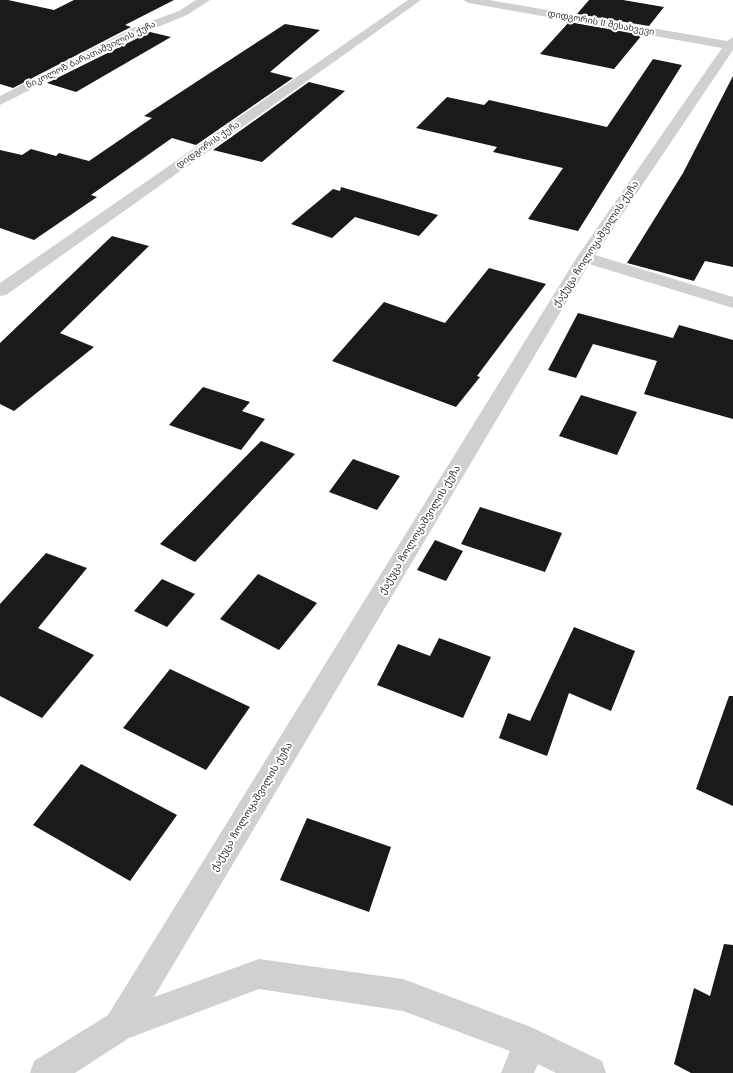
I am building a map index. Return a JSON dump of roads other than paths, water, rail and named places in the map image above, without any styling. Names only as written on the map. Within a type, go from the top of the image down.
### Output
[{"type":"street","name":"ნიკოლოზ ბარათაშვილის ქუჩა","points":[[0,100],[138,31],[183,12],[204,0]]},
{"type":"street","name":"დიდგორის ქუჩა","points":[[0,291],[415,0]]},
{"type":"street","name":"დიდგორის II შესახვევი","points":[[470,0],[732,44]]},
{"type":"street","name":"ქაქუცა ჩოლოყაშვილის ქუჩა","points":[[119,1026],[584,257],[732,44]]},
{"type":"street","points":[[584,257],[733,303]]},
{"type":"street","points":[[46,1073],[119,1026],[259,974],[403,995],[531,1043],[590,1073]]},
{"type":"street","points":[[517,1073],[531,1043]]}]
